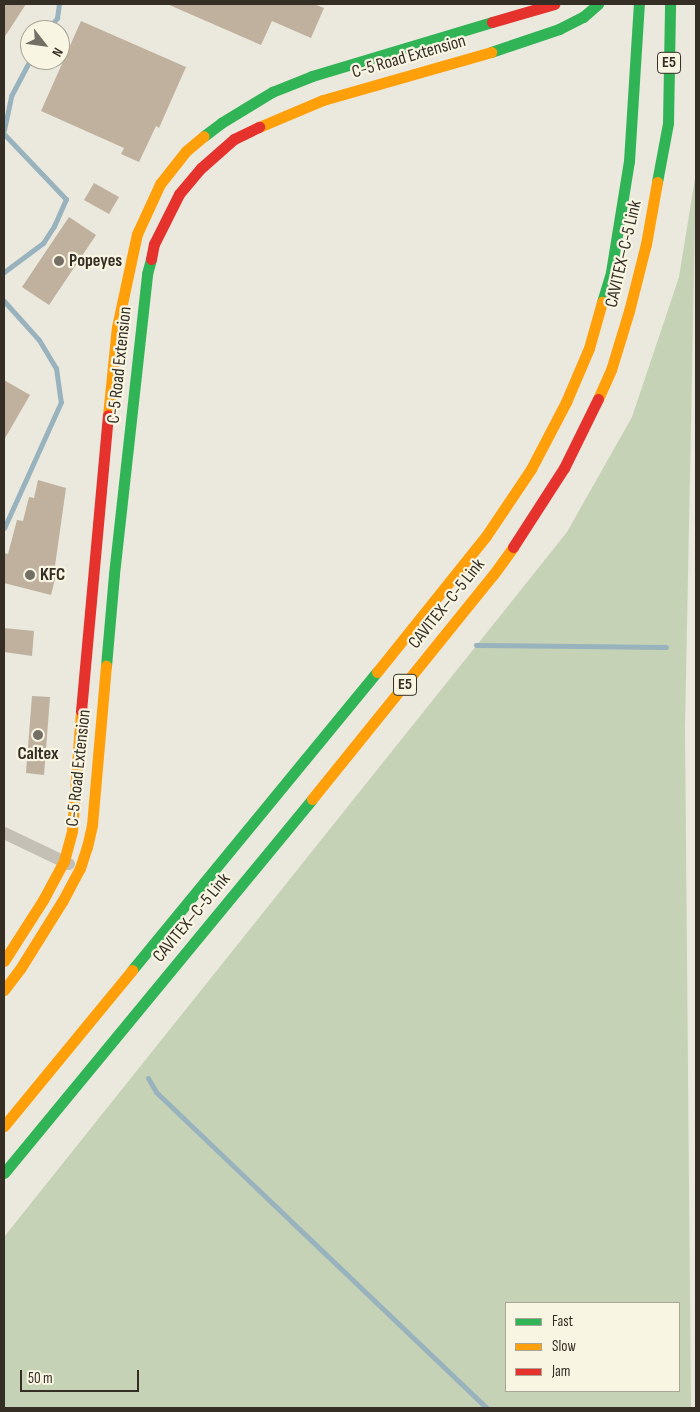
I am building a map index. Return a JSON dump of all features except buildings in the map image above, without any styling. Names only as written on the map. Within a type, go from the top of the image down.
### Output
[{"type":"main road","name":"C-5 Road Extension","points":[[4,961],[44,900],[64,861],[72,830],[83,676],[117,327],[137,234],[144,215],[160,184],[186,151],[221,123],[272,92],[312,76],[554,4]]},
{"type":"main road","name":"C-5 Road Extension","points":[[4,990],[45,929],[80,868],[92,825],[114,574],[147,274],[154,244],[179,194],[201,168],[234,139],[275,119],[323,100],[524,42],[584,17],[598,4]]},
{"type":"main road","name":"CAVITEX–C-5 Link","points":[[4,1126],[448,586],[502,513],[543,447],[566,402],[589,348],[611,272],[629,161],[639,4]]},
{"type":"main road","name":"CAVITEX–C-5 Link","points":[[4,1173],[476,597],[528,526],[564,468],[590,418],[611,370],[630,311],[646,244],[668,123],[670,4]]},
{"type":"street","points":[[4,833],[80,868]]},
{"type":"green space","points":[[696,172],[685,728],[691,1408],[4,1408],[4,1237],[567,532],[632,417],[679,277]]},
{"type":"waterway","points":[[55,20],[59,4]]},
{"type":"waterway","points":[[4,130],[11,96],[25,70]]},
{"type":"waterway","points":[[4,134],[66,199],[54,226],[43,243],[4,272]]},
{"type":"waterway","points":[[4,301],[39,340],[56,368],[61,402],[4,528]]},
{"type":"waterway","points":[[476,645],[666,647]]},
{"type":"waterway","points":[[148,1078],[156,1092],[487,1408]]},
{"type":"traffic: fast","points":[[491,52],[559,29],[583,17],[598,4]]},
{"type":"traffic: fast","points":[[602,302],[611,272],[629,161],[639,4]]},
{"type":"traffic: fast","points":[[657,182],[668,123],[670,4]]},
{"type":"traffic: fast","points":[[204,136],[221,123],[272,92],[312,76],[492,22]]},
{"type":"traffic: fast","points":[[106,666],[114,574],[147,274],[151,259]]},
{"type":"traffic: fast","points":[[132,970],[377,672]]},
{"type":"traffic: fast","points":[[4,1173],[312,799]]},
{"type":"traffic: slow","points":[[259,127],[323,100],[491,52]]},
{"type":"traffic: slow","points":[[108,415],[117,327],[137,234],[160,184],[186,151],[204,136]]},
{"type":"traffic: slow","points":[[598,399],[611,370],[629,311],[646,244],[657,182]]},
{"type":"traffic: slow","points":[[377,672],[486,536],[531,469],[566,402],[589,348],[602,302]]},
{"type":"traffic: slow","points":[[312,799],[493,575],[513,547]]},
{"type":"traffic: slow","points":[[4,990],[20,969],[63,900],[80,868],[87,847],[92,825],[106,666]]},
{"type":"traffic: slow","points":[[4,961],[43,900],[64,861],[72,831],[81,711]]},
{"type":"traffic: slow","points":[[4,1126],[132,970]]},
{"type":"traffic: jam","points":[[492,22],[554,4]]},
{"type":"traffic: jam","points":[[151,259],[154,244],[179,194],[201,168],[234,139],[259,127]]},
{"type":"traffic: jam","points":[[513,547],[564,468],[598,399]]},
{"type":"traffic: jam","points":[[81,711],[108,415]]},
{"type":"place","name":"Popeyes","points":[[59,261]]},
{"type":"place","name":"KFC","points":[[30,575]]},
{"type":"place","name":"Caltex","points":[[38,735]]}]
